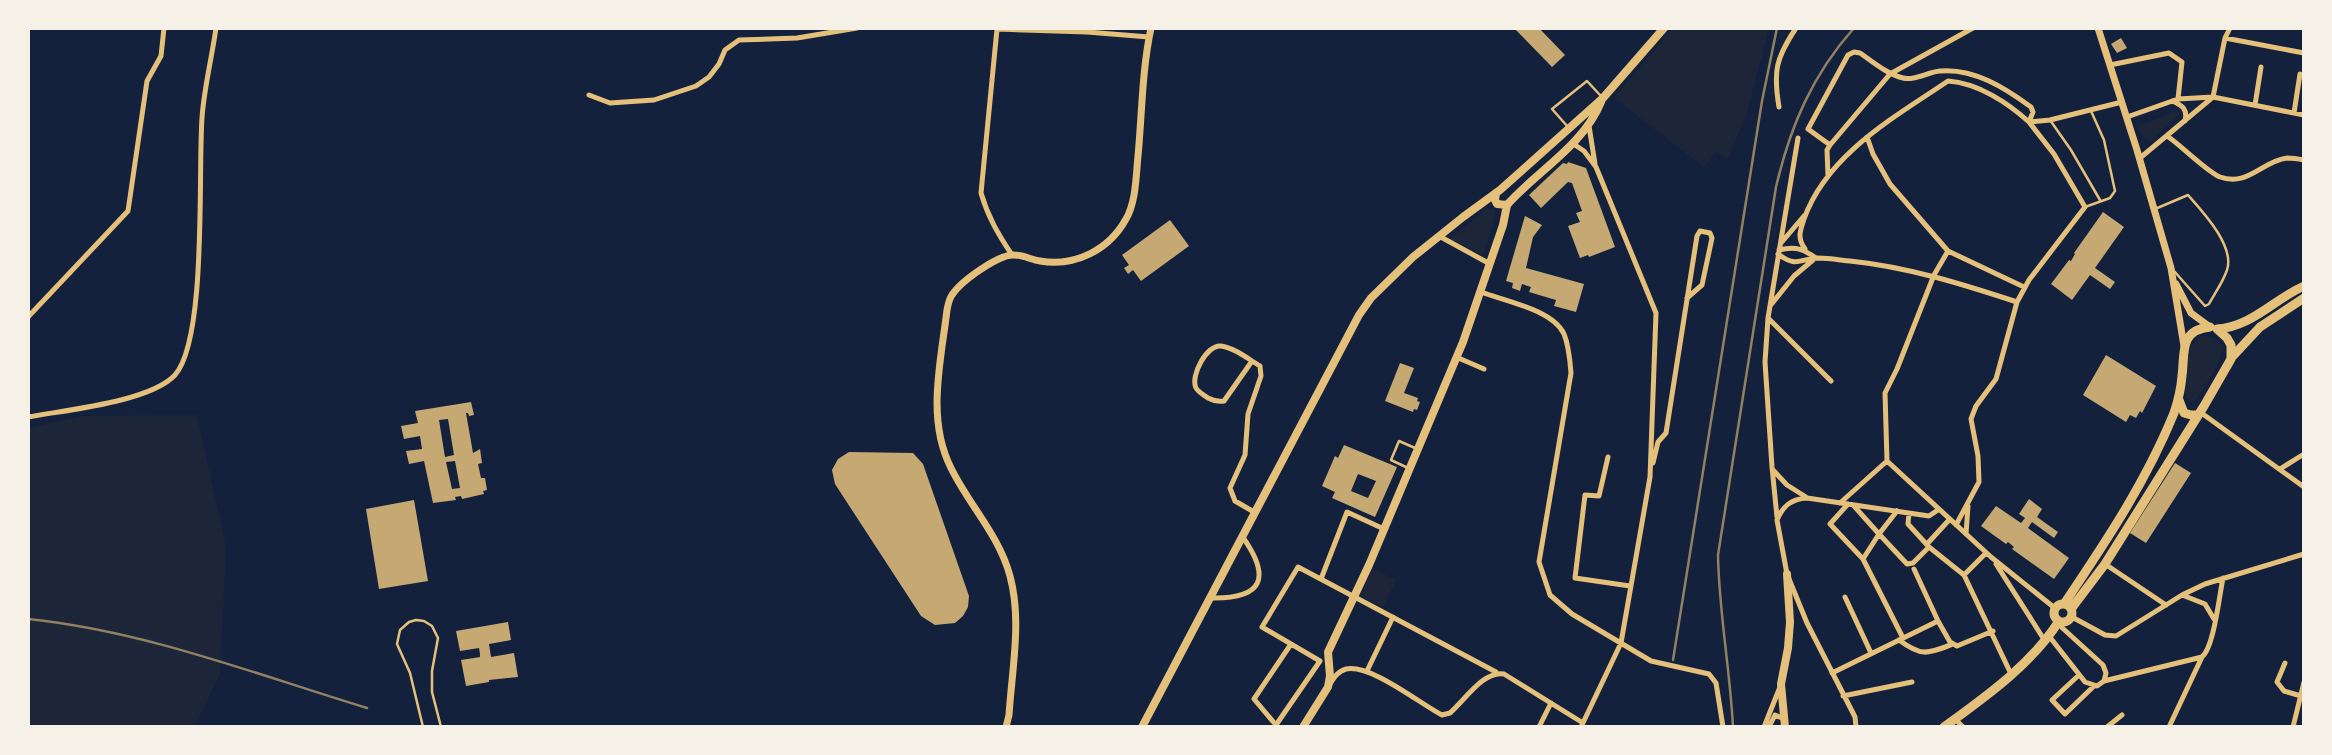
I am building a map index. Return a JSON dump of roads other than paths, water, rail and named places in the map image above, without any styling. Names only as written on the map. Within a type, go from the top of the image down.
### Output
[{"type":"main road","points":[[1142,727],[1359,315],[1371,298],[1401,268],[1498,191],[1603,98],[1664,28]]},
{"type":"main road","points":[[1479,205],[1504,203],[1589,126],[1603,98]]},
{"type":"main road","points":[[1303,725],[1328,687],[1328,652],[1355,597],[1418,449],[1481,292],[1505,217],[1507,191],[1498,191]]},
{"type":"main road","points":[[1498,191],[1495,200],[1504,203]]},
{"type":"main road","points":[[1944,727],[2011,674],[2047,639],[2059,623],[2066,622],[2066,610],[2159,449],[2179,400],[2186,340],[2197,330],[2231,328],[2253,319],[2304,286]]},
{"type":"main road","points":[[2066,610],[2105,564],[2231,359],[2260,327],[2304,298]]},
{"type":"main road","points":[[2214,328],[2223,333],[2231,345],[2231,359]]},
{"type":"main road","points":[[2179,400],[2184,413],[2199,414]]},
{"type":"main road","points":[[1785,724],[1781,684],[1790,622],[1787,574]]},
{"type":"street","points":[[28,317],[128,211],[147,81],[161,56],[164,28]]},
{"type":"street","points":[[28,417],[144,394],[163,385],[175,375],[184,361],[195,306],[202,115],[216,28]]},
{"type":"street","points":[[589,95],[610,103],[654,100],[696,86],[709,77],[725,50],[739,40],[797,38],[857,28]]},
{"type":"street","points":[[1149,37],[995,29],[982,193],[995,231],[1012,254],[1059,263],[1079,259],[1097,251],[1111,239],[1127,218],[1135,187],[1151,28]]},
{"type":"street","points":[[1779,107],[1775,82],[1781,51],[1796,28]]},
{"type":"street","points":[[1828,177],[1827,150],[1830,145],[1890,74],[1973,28]]},
{"type":"street","points":[[2098,28],[2171,268],[2184,346]]},
{"type":"street","points":[[2140,159],[2213,97],[2225,38],[2230,28]]},
{"type":"street","points":[[2225,38],[2304,52]]},
{"type":"street","points":[[1830,145],[1808,129],[1848,55],[1854,52],[1860,53],[1890,74],[1906,79],[1940,71],[1967,73],[1984,78],[2031,107],[2029,122]]},
{"type":"street","points":[[2110,65],[2169,53],[2182,62],[2175,99]]},
{"type":"street","points":[[2255,105],[2261,67]]},
{"type":"street","points":[[2294,113],[2300,74]]},
{"type":"street","points":[[1779,249],[1828,177],[1867,137],[1948,81],[1958,81],[2008,104],[2029,122],[2054,154],[2085,207],[2024,287],[2017,302],[1996,379],[1976,406],[1971,419],[1978,456],[1979,482],[1956,525]]},
{"type":"street","points":[[2127,117],[2175,99],[2213,97],[2304,115]]},
{"type":"street","points":[[2175,99],[2185,109],[2185,121]]},
{"type":"street","points":[[2029,122],[2050,120],[2122,102]]},
{"type":"street","points":[[1589,126],[1595,167]]},
{"type":"street","points":[[2167,136],[2217,176],[2235,180],[2249,177],[2288,158],[2304,160]]},
{"type":"street","points":[[1867,137],[1890,184],[1948,251],[2024,287]]},
{"type":"street","points":[[1798,138],[1768,307],[1766,362],[1777,520],[1787,574],[1807,624],[1855,717],[1856,727]]},
{"type":"street","points":[[1572,144],[1584,151],[1595,167],[1656,313],[1650,477]]},
{"type":"street","points":[[1806,213],[1799,242],[1816,258]]},
{"type":"street","points":[[1320,661],[1262,628],[1298,567],[1504,674],[1582,725],[1621,643],[1657,442],[1666,433],[1687,298],[1697,236],[1700,231],[1705,230],[1712,238],[1702,285],[1687,298]]},
{"type":"street","points":[[1439,236],[1490,264]]},
{"type":"street","points":[[1779,249],[1805,249]]},
{"type":"street","points":[[1779,249],[1790,262],[1800,263],[1816,258],[1874,263],[1934,275],[2017,302]]},
{"type":"street","points":[[1948,251],[1934,275],[1885,393],[1887,461],[1989,555],[2066,610],[2110,637],[2205,583],[2304,554]]},
{"type":"street","points":[[1006,727],[1017,608],[1010,574],[996,540],[950,468],[939,438],[936,403],[951,296],[962,283],[983,268],[1012,254]]},
{"type":"street","points":[[1768,307],[1794,276],[1816,258]]},
{"type":"street","points":[[2173,277],[2192,313],[2214,328]]},
{"type":"street","points":[[1481,292],[1547,316],[1564,334],[1571,373],[1539,562],[1550,595],[1572,614],[1651,661],[1709,674],[1716,683],[1723,727]]},
{"type":"street","points":[[1768,318],[1831,381]]},
{"type":"street","points":[[1252,361],[1224,401],[1212,400],[1196,389],[1194,381],[1206,355],[1220,345],[1252,361],[1262,370],[1248,414],[1245,455],[1230,493],[1235,501],[1254,512]]},
{"type":"street","points":[[1456,357],[1484,369]]},
{"type":"street","points":[[2199,414],[2304,487]]},
{"type":"street","points":[[2280,469],[2304,454]]},
{"type":"street","points":[[1608,457],[1599,496],[1585,495],[1575,578],[1630,586]]},
{"type":"street","points":[[1840,503],[1887,461]]},
{"type":"street","points":[[1772,467],[1787,485],[1807,498]]},
{"type":"street","points":[[1777,520],[1788,503],[1796,498],[1929,516],[1938,510]]},
{"type":"street","points":[[1966,534],[1968,503]]},
{"type":"street","points":[[1851,505],[1830,524],[1863,559],[1901,639],[1921,653],[1930,653],[1953,643]]},
{"type":"street","points":[[1851,505],[1910,565],[1949,520]]},
{"type":"street","points":[[1321,579],[1347,512],[1384,529]]},
{"type":"street","points":[[1863,559],[1897,512]]},
{"type":"street","points":[[1909,513],[1910,527],[1964,575],[1993,631],[2011,674]]},
{"type":"street","points":[[1210,598],[1227,598],[1249,593],[1256,586],[1259,573],[1254,554],[1242,536]]},
{"type":"street","points":[[1964,575],[1989,555]]},
{"type":"street","points":[[1989,555],[2047,639],[2088,685],[2094,686]]},
{"type":"street","points":[[2105,564],[2166,605]]},
{"type":"street","points":[[1914,569],[1938,621],[1953,643],[1957,646],[1963,645],[1993,631]]},
{"type":"street","points":[[2214,619],[2223,578]]},
{"type":"street","points":[[2079,675],[2052,700],[2065,714],[2094,686],[2104,681],[2202,657],[2207,653],[2216,628],[2214,619],[2205,604],[2182,595]]},
{"type":"street","points":[[1845,597],[1871,653]]},
{"type":"street","points":[[1367,671],[1393,617]]},
{"type":"street","points":[[1832,673],[1938,621]]},
{"type":"street","points":[[2059,623],[2103,665],[2106,673],[2104,681]]},
{"type":"street","points":[[1291,644],[1254,699],[1276,726],[1328,652]]},
{"type":"street","points":[[2169,727],[2202,657]]},
{"type":"street","points":[[2285,663],[2277,682],[2284,691],[2301,696]]},
{"type":"street","points":[[1328,687],[1341,671],[1367,671],[1442,715],[1450,713],[1488,676],[1496,672]]},
{"type":"street","points":[[1843,696],[1912,682]]},
{"type":"street","points":[[2293,727],[2304,682]]},
{"type":"street","points":[[1766,727],[1781,684]]},
{"type":"street","points":[[1539,727],[1551,703]]},
{"type":"street","points":[[1766,727],[1775,715],[1785,724]]},
{"type":"street","points":[[2107,727],[2122,715]]},
{"type":"street","points":[[1955,719],[1963,727]]},
{"type":"lane","points":[[1569,128],[1552,109],[1587,81],[1603,98]]},
{"type":"lane","points":[[2085,207],[2110,198],[2115,191],[2104,140],[2091,111]]},
{"type":"lane","points":[[2050,120],[2092,183],[2100,200]]},
{"type":"lane","points":[[2155,209],[2188,195],[2209,220],[2228,252],[2228,269],[2209,304],[2205,306],[2171,268]]},
{"type":"lane","points":[[1409,468],[1391,460],[1399,441],[1418,449]]},
{"type":"lane","points":[[423,727],[405,657],[398,648],[398,635],[404,625],[412,620],[424,621],[435,629],[439,638],[435,652],[432,692],[440,727]]},
{"type":"railway","points":[[1673,660],[1762,101],[1777,28]]},
{"type":"railway","points":[[1733,727],[1718,555],[1776,187],[1788,143],[1804,103],[1826,64],[1854,28]]},
{"type":"railway","points":[[28,619],[72,625],[157,643],[367,708]]}]
